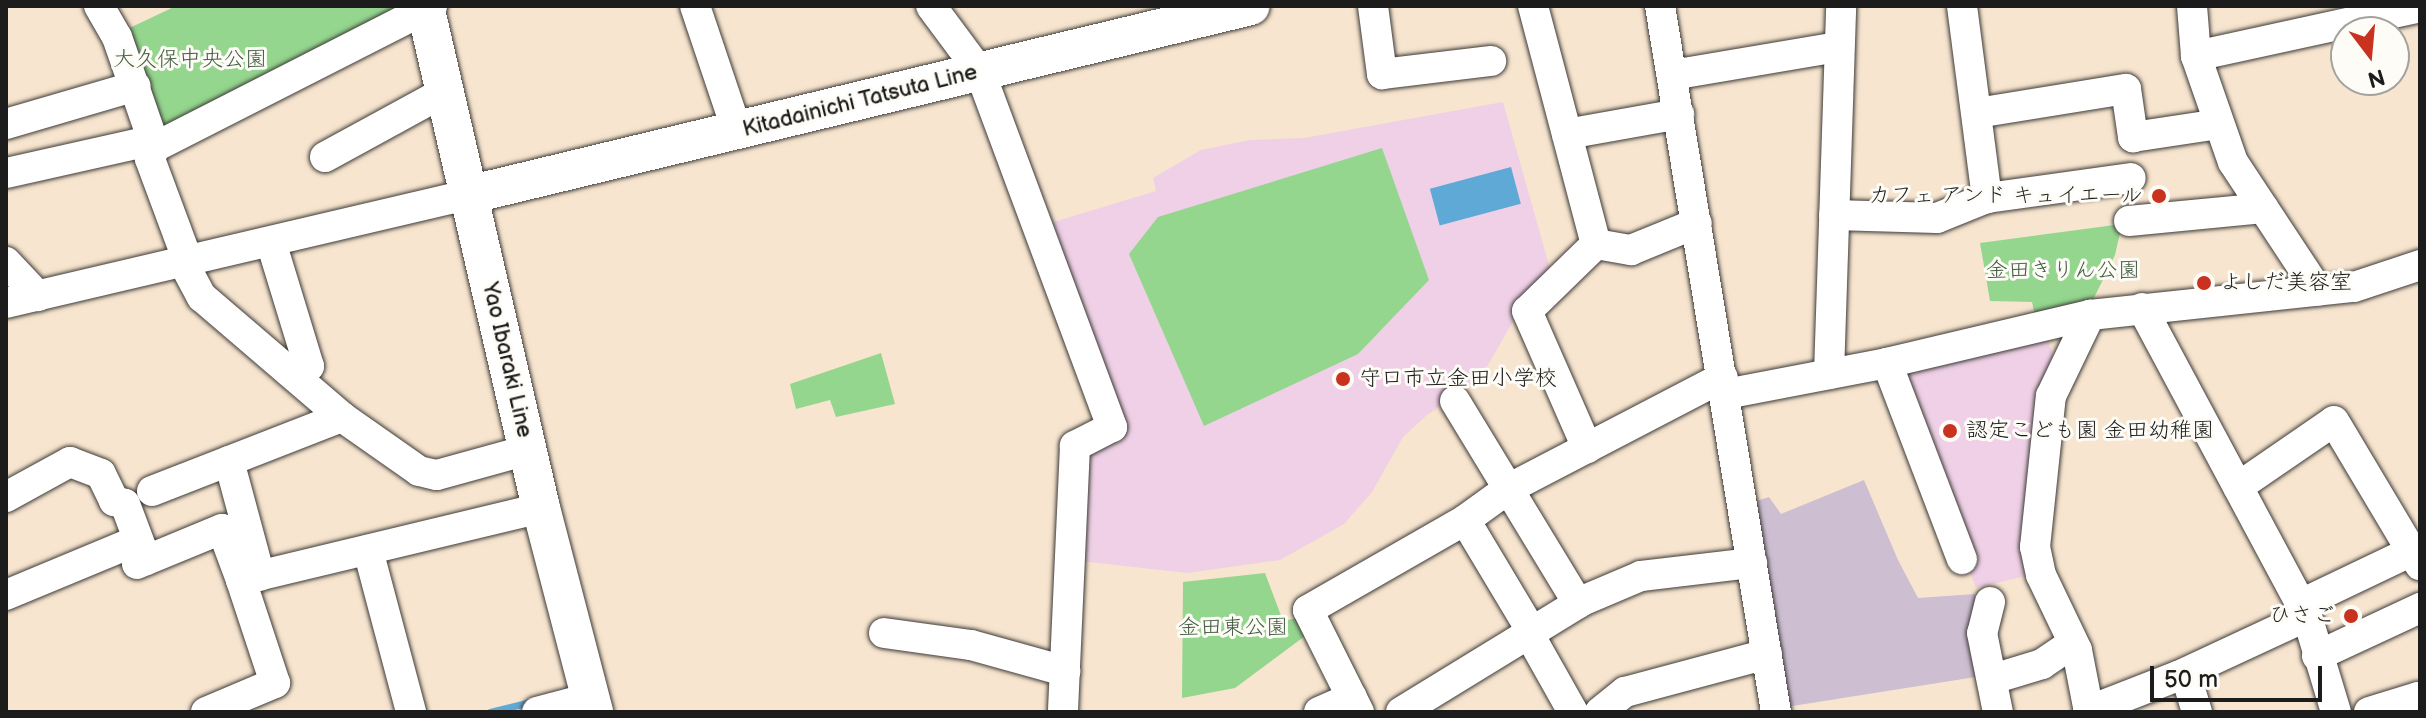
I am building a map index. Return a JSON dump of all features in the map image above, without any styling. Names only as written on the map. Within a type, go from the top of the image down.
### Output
[{"type":"main road","name":"Kitadainichi Tatsuta Line","points":[[468,195],[1251,6]]},
{"type":"main road","name":"Yao Ibaraki Line","points":[[427,7],[541,508],[592,705]]},
{"type":"street","points":[[99,6],[117,37],[136,86],[154,144],[150,159],[185,261],[202,297],[342,417],[419,471],[437,475],[528,450]]},
{"type":"street","points":[[695,6],[737,131]]},
{"type":"street","points":[[931,6],[980,72],[1112,427],[1075,446],[1063,712]]},
{"type":"street","points":[[1373,6],[1382,74],[1491,61]]},
{"type":"street","points":[[1533,6],[1596,244]]},
{"type":"street","points":[[1660,6],[1725,386],[1776,712]]},
{"type":"street","points":[[1829,374],[1841,6]]},
{"type":"street","points":[[1962,6],[1987,198]]},
{"type":"street","points":[[2192,6],[2196,56],[2233,162],[2318,291]]},
{"type":"street","points":[[6,173],[154,144],[427,7]]},
{"type":"street","points":[[2196,56],[2420,7]]},
{"type":"street","points":[[1672,75],[1838,47]]},
{"type":"street","points":[[6,124],[136,86]]},
{"type":"street","points":[[1977,113],[2126,89],[2133,137],[2219,124]]},
{"type":"street","points":[[325,157],[446,91]]},
{"type":"street","points":[[1567,134],[1679,114]]},
{"type":"street","points":[[1834,215],[1937,218],[1987,198],[2131,178]]},
{"type":"street","points":[[6,303],[468,195]]},
{"type":"street","points":[[2129,221],[2263,208]]},
{"type":"street","points":[[1596,244],[1631,250],[1697,223]]},
{"type":"street","points":[[271,242],[309,366],[289,371]]},
{"type":"street","points":[[1587,448],[1527,311],[1596,244]]},
{"type":"street","points":[[6,262],[38,296]]},
{"type":"street","points":[[1319,712],[1355,705],[1308,610],[1465,520],[1508,489],[1587,448],[1725,386],[1829,374],[1887,363],[2090,315],[2354,287],[2420,265]]},
{"type":"street","points":[[2142,308],[2304,610],[2336,712]]},
{"type":"street","points":[[2090,315],[2051,396],[2035,547],[2041,575],[2073,643],[2088,711],[2185,673],[2304,610],[2416,558],[2334,421],[2238,487]]},
{"type":"street","points":[[1887,363],[1962,559]]},
{"type":"street","points":[[1455,401],[1578,603]]},
{"type":"street","points":[[152,491],[342,417]]},
{"type":"street","points":[[218,710],[275,683],[229,461]]},
{"type":"street","points":[[6,497],[70,462],[101,474],[114,501],[125,504],[140,554]]},
{"type":"street","points":[[251,578],[541,508]]},
{"type":"street","points":[[1465,520],[1573,712]]},
{"type":"street","points":[[6,595],[222,529],[251,578]]},
{"type":"street","points":[[368,550],[411,712]]},
{"type":"street","points":[[1401,712],[1451,701],[1531,633],[1578,603],[1641,576],[1752,563]]},
{"type":"street","points":[[1990,602],[1982,633],[1998,712]]},
{"type":"street","points":[[2317,656],[2420,608]]},
{"type":"street","points":[[884,633],[971,645],[1065,671]]},
{"type":"street","points":[[1993,679],[2042,664],[2073,643]]},
{"type":"street","points":[[1600,712],[1625,692],[1767,654]]},
{"type":"street","points":[[2185,673],[2197,712]]},
{"type":"street","points":[[2369,712],[2418,697],[2420,705]]},
{"type":"street","points":[[537,712],[592,705]]},
{"type":"shaded area","name":"守口市立金田小学校","points":[[1503,102],[1550,269],[1528,295],[1480,379],[1427,415],[1403,437],[1372,492],[1344,524],[1280,560],[1187,573],[1080,561],[1086,452],[1124,440],[1047,224],[1156,191],[1153,178],[1201,150],[1250,140],[1304,138]]},
{"type":"shaded area","points":[[2048,340],[2056,363],[2030,575],[1976,588],[1898,383],[1902,368]]},
{"type":"shaded area","points":[[1864,480],[1918,598],[1975,594],[1982,676],[1786,707],[1750,503],[1769,497],[1781,514]]},
{"type":"green space","name":"大久保中央公園","points":[[176,6],[409,6],[162,134],[121,32]]},
{"type":"green space","points":[[1382,148],[1429,280],[1358,354],[1204,426],[1129,254],[1158,217]]},
{"type":"green space","name":"金田きりん公園","points":[[2122,224],[2115,255],[2090,306],[2035,316],[2032,302],[1990,301],[1980,243]]},
{"type":"green space","points":[[881,353],[895,404],[836,417],[830,400],[796,409],[790,384]]},
{"type":"green space","name":"金田東公園","points":[[1265,573],[1283,621],[1297,618],[1305,636],[1235,688],[1182,698],[1183,582]]},
{"type":"water","points":[[1511,167],[1521,204],[1440,225],[1430,189]]},
{"type":"waterway","points":[[490,712],[534,701]]},
{"type":"place","name":"カフェ アンド キュイエール","points":[[2159,196]]},
{"type":"place","name":"よしだ美容室","points":[[2204,283]]},
{"type":"place","name":"守口市立金田小学校","points":[[1343,379]]},
{"type":"place","name":"認定こども園 金田幼稚園","points":[[1950,431]]},
{"type":"place","name":"ひさご","points":[[2351,616]]}]
